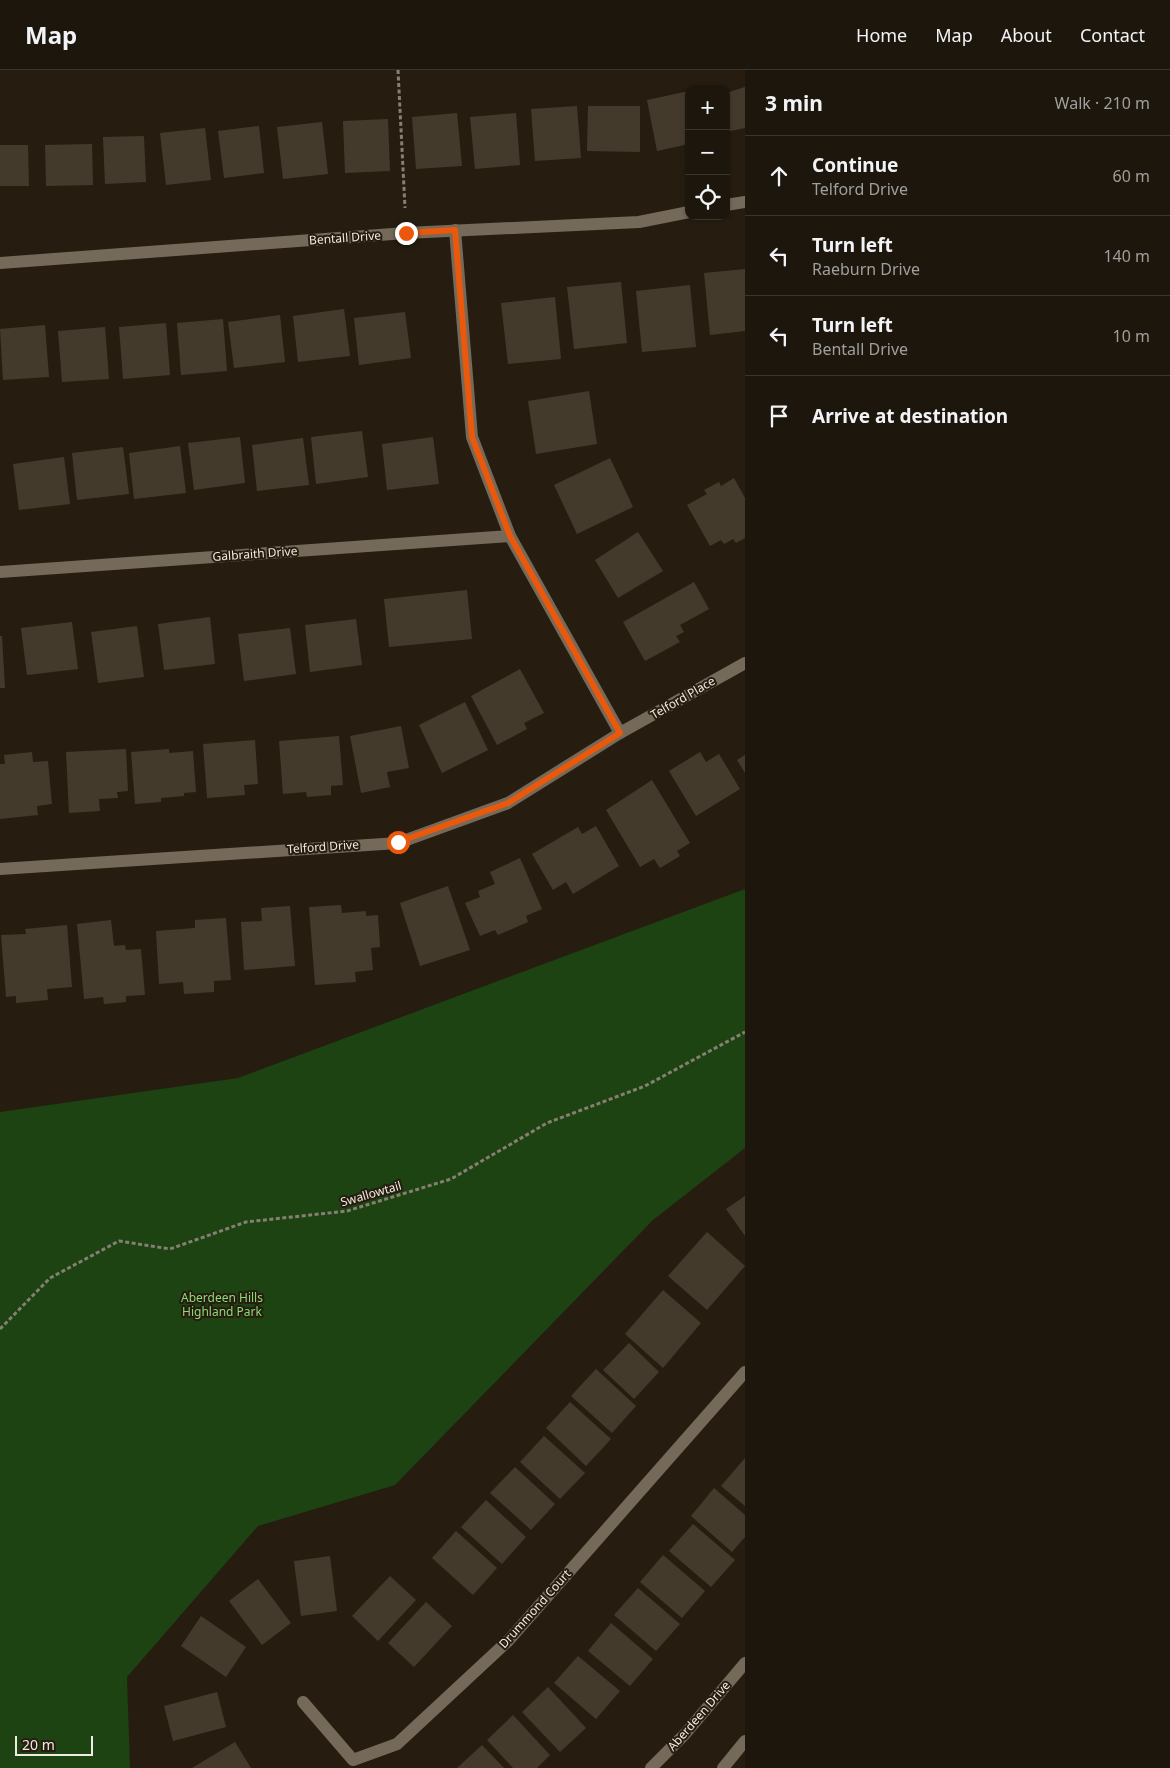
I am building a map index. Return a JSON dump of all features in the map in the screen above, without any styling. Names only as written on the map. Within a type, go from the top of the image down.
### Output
[{"type":"street","points":[[730,204],[745,202]]},
{"type":"street","name":"Bentall Drive","points":[[0,263],[455,230],[639,222],[685,213]]},
{"type":"street","points":[[455,230],[472,437],[510,536],[620,733]]},
{"type":"street","name":"Galbraith Drive","points":[[0,572],[510,536]]},
{"type":"street","name":"Telford Place","points":[[620,733],[745,663]]},
{"type":"street","name":"Telford Drive","points":[[0,869],[398,842],[508,803],[620,733]]},
{"type":"street","name":"Drummond Court","points":[[303,1702],[353,1760],[396,1744],[508,1642],[745,1372]]},
{"type":"street","name":"Aberdeen Drive","points":[[651,1768],[685,1734],[745,1663]]},
{"type":"street","points":[[723,1768],[745,1741]]},
{"type":"path","points":[[398,70],[405,208]]},
{"type":"path","name":"Swallowtail","points":[[0,1329],[50,1278],[119,1241],[170,1249],[246,1222],[347,1211],[451,1179],[547,1123],[644,1086],[745,1032]]},
{"type":"green space","name":"Aberdeen Hills Highland Park","points":[[745,889],[745,1148],[653,1220],[395,1485],[258,1526],[127,1677],[130,1768],[0,1768],[0,1112],[238,1078]]},
{"type":"building","points":[[745,87],[745,128],[730,131],[730,130],[730,92]]},
{"type":"building","points":[[685,92],[685,145],[657,151],[647,100]]},
{"type":"building","points":[[577,106],[581,158],[535,161],[531,109]]},
{"type":"building","points":[[588,106],[640,106],[640,152],[587,151]]},
{"type":"building","points":[[457,113],[462,166],[416,169],[412,117]]},
{"type":"building","points":[[516,113],[520,165],[475,169],[470,117]]},
{"type":"building","points":[[388,119],[390,171],[345,173],[343,121]]},
{"type":"building","points":[[322,122],[328,174],[283,179],[277,127]]},
{"type":"building","points":[[259,126],[264,173],[224,178],[218,131]]},
{"type":"building","points":[[205,128],[211,180],[166,185],[160,133]]},
{"type":"building","points":[[144,136],[146,182],[105,184],[103,137]]},
{"type":"building","points":[[92,144],[93,185],[46,186],[45,145]]},
{"type":"building","points":[[0,145],[28,145],[29,186],[0,186]]},
{"type":"building","points":[[745,269],[745,331],[710,335],[704,273]]},
{"type":"building","points":[[621,282],[627,343],[574,349],[567,287]]},
{"type":"building","points":[[690,285],[696,347],[642,352],[636,291]]},
{"type":"building","points":[[555,297],[561,359],[508,364],[501,303]]},
{"type":"building","points":[[344,309],[350,356],[298,362],[293,316]]},
{"type":"building","points":[[405,312],[411,358],[359,365],[354,318]]},
{"type":"building","points":[[280,315],[285,362],[234,368],[228,322]]},
{"type":"building","points":[[223,319],[227,371],[181,375],[177,323]]},
{"type":"building","points":[[166,323],[170,375],[123,379],[119,327]]},
{"type":"building","points":[[45,325],[49,377],[3,380],[0,329]]},
{"type":"building","points":[[105,327],[109,379],[62,382],[58,331]]},
{"type":"building","points":[[589,391],[597,444],[536,454],[528,401]]},
{"type":"building","points":[[362,431],[368,477],[316,484],[311,437]]},
{"type":"building","points":[[240,437],[245,483],[194,490],[188,443]]},
{"type":"building","points":[[433,437],[439,484],[387,490],[382,444]]},
{"type":"building","points":[[303,438],[309,485],[257,491],[252,445]]},
{"type":"building","points":[[180,446],[186,493],[134,499],[129,453]]},
{"type":"building","points":[[123,447],[129,494],[77,500],[72,453]]},
{"type":"building","points":[[64,457],[70,504],[19,510],[13,464]]},
{"type":"building","points":[[610,458],[633,507],[577,534],[554,485]]},
{"type":"building","points":[[734,478],[745,498],[745,538],[736,543],[733,539],[724,544],[721,540],[710,546],[687,505],[707,494],[704,490],[719,482],[721,486]]},
{"type":"building","points":[[638,532],[663,571],[618,598],[595,560]]},
{"type":"building","points":[[694,582],[709,609],[680,625],[684,632],[676,636],[680,642],[645,661],[623,622]]},
{"type":"building","points":[[467,590],[472,639],[389,647],[384,599]]},
{"type":"building","points":[[210,617],[215,664],[164,670],[158,624]]},
{"type":"building","points":[[356,619],[362,665],[310,672],[305,625]]},
{"type":"building","points":[[72,622],[78,669],[27,675],[21,628]]},
{"type":"building","points":[[137,626],[144,677],[98,683],[91,632]]},
{"type":"building","points":[[290,628],[296,674],[244,681],[238,634]]},
{"type":"building","points":[[0,636],[2,636],[5,688],[0,688]]},
{"type":"building","points":[[520,669],[544,713],[524,723],[527,729],[497,745],[471,696]]},
{"type":"building","points":[[465,702],[488,750],[442,773],[419,725]]},
{"type":"building","points":[[401,726],[409,768],[387,772],[390,787],[361,793],[350,736]]},
{"type":"building","points":[[339,736],[343,785],[331,786],[331,795],[307,797],[306,792],[283,794],[279,741]]},
{"type":"building","points":[[255,740],[258,784],[244,785],[245,795],[207,798],[203,744]]},
{"type":"building","points":[[126,749],[128,791],[117,792],[118,798],[99,799],[100,811],[69,813],[66,752]]},
{"type":"building","points":[[169,749],[169,753],[193,751],[196,792],[184,793],[184,796],[161,798],[161,802],[135,804],[131,752]]},
{"type":"building","points":[[32,752],[33,762],[48,761],[52,804],[37,806],[38,815],[0,819],[0,764],[5,764],[4,755]]},
{"type":"building","points":[[700,752],[706,762],[719,754],[740,789],[696,816],[669,771]]},
{"type":"building","points":[[745,755],[745,773],[737,760]]},
{"type":"building","points":[[652,780],[690,843],[677,851],[680,856],[660,868],[654,859],[640,867],[606,810]]},
{"type":"building","points":[[596,826],[619,866],[573,894],[566,882],[553,890],[532,854],[578,827],[582,834]]},
{"type":"building","points":[[520,858],[542,909],[526,916],[528,922],[498,935],[495,930],[480,936],[465,903],[480,897],[478,891],[495,884],[490,872]]},
{"type":"building","points":[[448,886],[470,950],[420,966],[400,903]]},
{"type":"building","points":[[341,905],[342,913],[366,911],[366,916],[378,915],[380,947],[371,948],[373,970],[355,972],[356,982],[315,985],[309,907]]},
{"type":"building","points":[[290,906],[295,966],[244,970],[241,922],[262,921],[261,908]]},
{"type":"building","points":[[226,918],[231,980],[214,981],[214,992],[184,994],[183,982],[159,984],[156,931],[195,928],[195,920]]},
{"type":"building","points":[[111,920],[114,946],[125,945],[126,950],[141,949],[145,995],[126,996],[126,1002],[104,1004],[103,997],[84,999],[77,924]]},
{"type":"building","points":[[67,925],[72,987],[47,989],[48,1000],[16,1003],[16,996],[6,997],[1,935],[26,934],[25,929]]},
{"type":"building","points":[[745,1196],[745,1236],[726,1209]]},
{"type":"building","points":[[707,1232],[745,1266],[707,1310],[668,1276]]},
{"type":"building","points":[[663,1290],[701,1323],[663,1368],[625,1334]]},
{"type":"building","points":[[629,1343],[659,1372],[634,1399],[603,1370]]},
{"type":"building","points":[[596,1369],[636,1406],[612,1433],[571,1396]]},
{"type":"building","points":[[570,1402],[611,1439],[586,1466],[546,1428]]},
{"type":"building","points":[[544,1436],[585,1473],[560,1499],[520,1462]]},
{"type":"building","points":[[745,1458],[745,1506],[721,1486]]},
{"type":"building","points":[[515,1467],[555,1504],[531,1530],[490,1493]]},
{"type":"building","points":[[714,1488],[745,1515],[745,1537],[732,1552],[691,1516]]},
{"type":"building","points":[[486,1500],[526,1537],[502,1564],[461,1527]]},
{"type":"building","points":[[693,1524],[735,1560],[711,1587],[669,1551]]},
{"type":"building","points":[[456,1531],[497,1568],[473,1595],[432,1558]]},
{"type":"building","points":[[663,1555],[705,1591],[682,1618],[640,1582]]},
{"type":"building","points":[[330,1556],[337,1611],[301,1616],[294,1561]]},
{"type":"building","points":[[390,1576],[416,1600],[378,1641],[352,1616]]},
{"type":"building","points":[[258,1579],[291,1623],[262,1645],[229,1601]]},
{"type":"building","points":[[638,1588],[680,1624],[656,1651],[614,1615]]},
{"type":"building","points":[[426,1602],[452,1626],[414,1667],[388,1643]]},
{"type":"building","points":[[201,1616],[246,1647],[226,1677],[181,1646]]},
{"type":"building","points":[[611,1623],[653,1659],[630,1686],[588,1651]]},
{"type":"building","points":[[578,1656],[620,1691],[596,1719],[554,1683]]},
{"type":"building","points":[[548,1687],[586,1728],[560,1752],[522,1712]]},
{"type":"building","points":[[217,1692],[226,1727],[173,1741],[164,1706]]},
{"type":"building","points":[[513,1715],[550,1755],[537,1768],[513,1768],[487,1740]]},
{"type":"building","points":[[235,1742],[251,1768],[192,1768]]},
{"type":"building","points":[[482,1745],[504,1768],[457,1768]]},
{"type":"route","points":[[398,842],[508,803],[620,733],[510,536],[472,437],[455,230],[406,233]]}]
